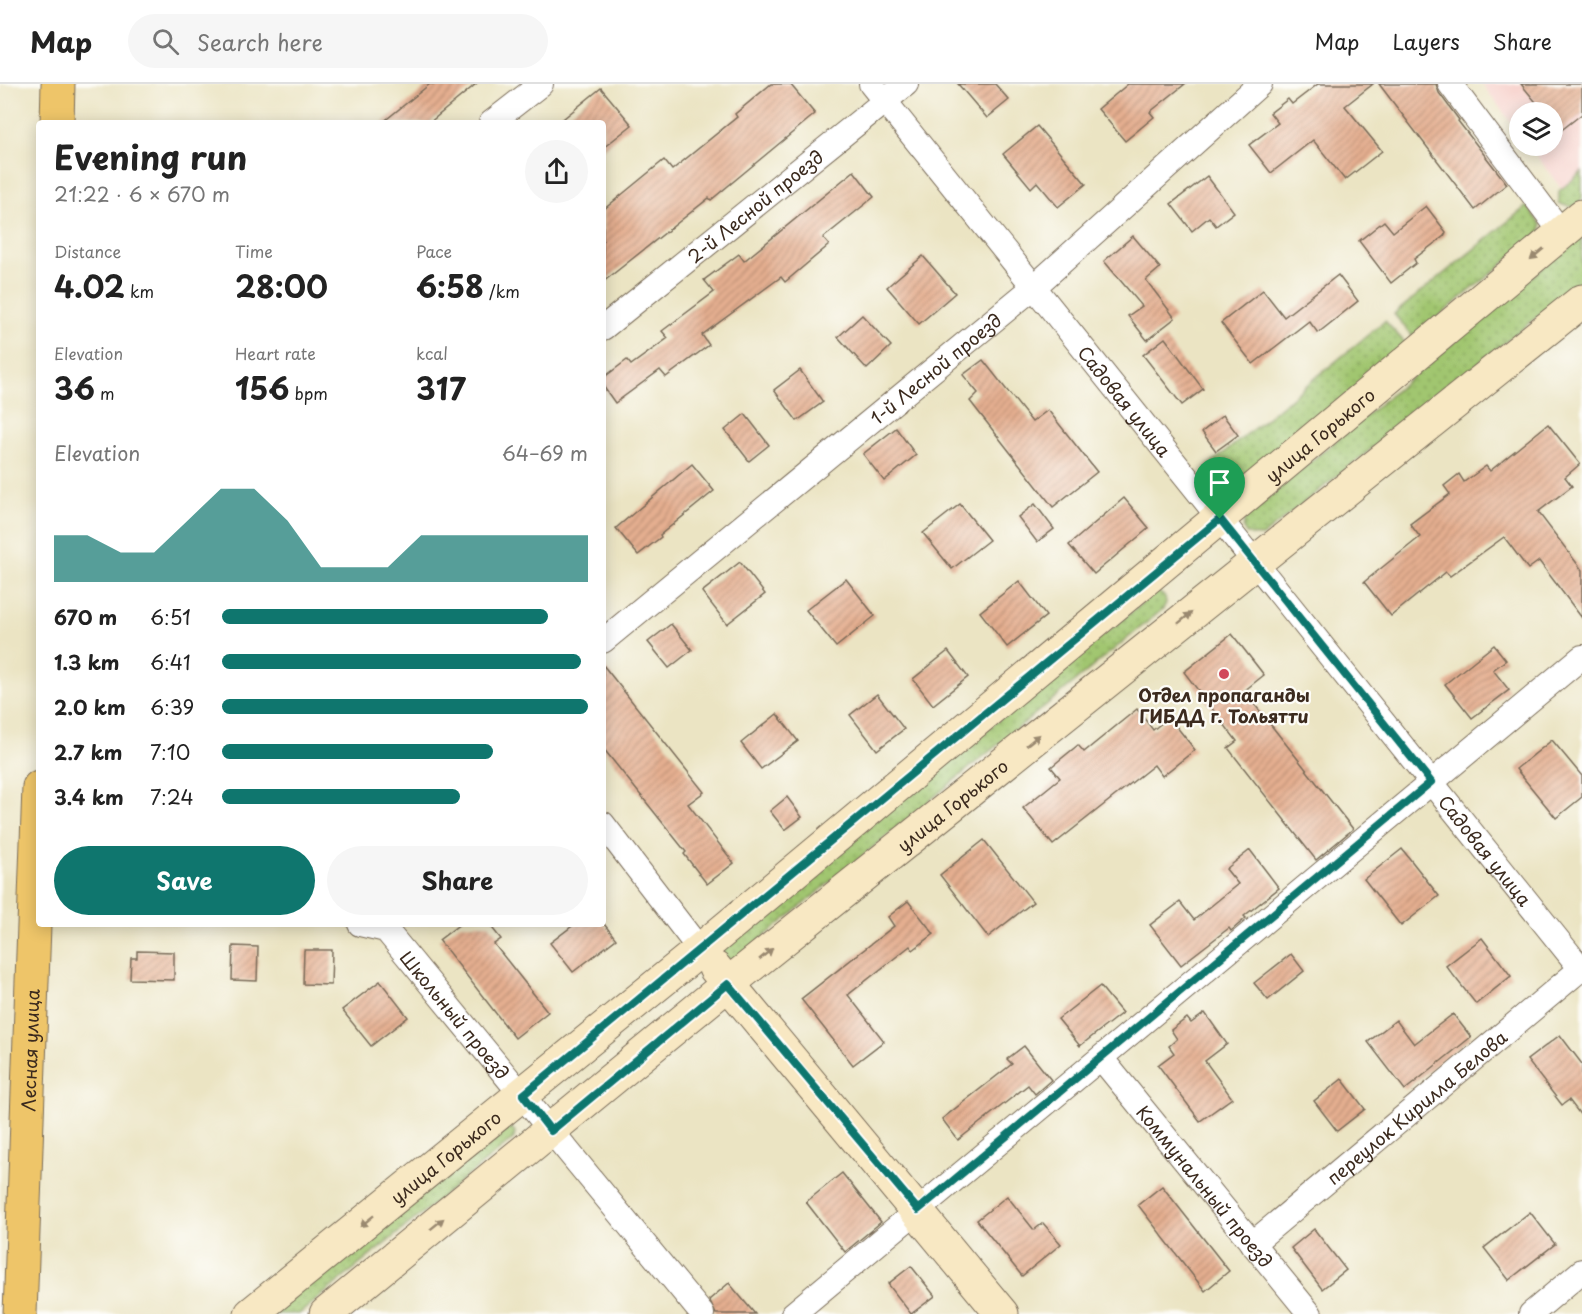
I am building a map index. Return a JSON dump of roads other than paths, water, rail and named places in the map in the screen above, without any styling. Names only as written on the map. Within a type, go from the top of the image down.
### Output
[{"type":"main road","points":[[57,120],[58,84]]},
{"type":"main road","name":"улица Горького","points":[[251,1314],[700,951],[1572,224]]},
{"type":"main road","name":"улица Горького","points":[[326,1314],[728,984],[1582,301]]},
{"type":"main road","name":"Лесная улица","points":[[20,1314],[36,927]]},
{"type":"main road","points":[[700,951],[918,1210],[1002,1314]]},
{"type":"street","points":[[495,120],[541,84]]},
{"type":"street","name":"2-й Лесной проезд","points":[[606,325],[878,93],[906,84]]},
{"type":"street","name":"1-й Лесной проезд","points":[[606,639],[1034,287],[1260,84]]},
{"type":"street","points":[[1450,84],[1572,224]]},
{"type":"street","name":"Садовая улица","points":[[878,93],[1582,969]]},
{"type":"street","points":[[794,1314],[1582,657]]},
{"type":"street","points":[[606,828],[700,951]]},
{"type":"street","name":"Школьный проезд","points":[[373,927],[386,930],[702,1314]]},
{"type":"street","name":"переулок Кирилла Белова","points":[[1252,1244],[1582,969]]},
{"type":"street","name":"Коммунальный проезд","points":[[1101,1058],[1310,1314]]},
{"type":"street","points":[[1531,1314],[1582,1271]]},
{"type":"place","name":"Отдел пропаганды ГИБДД г. Тольятти","points":[[1224,674]]}]
